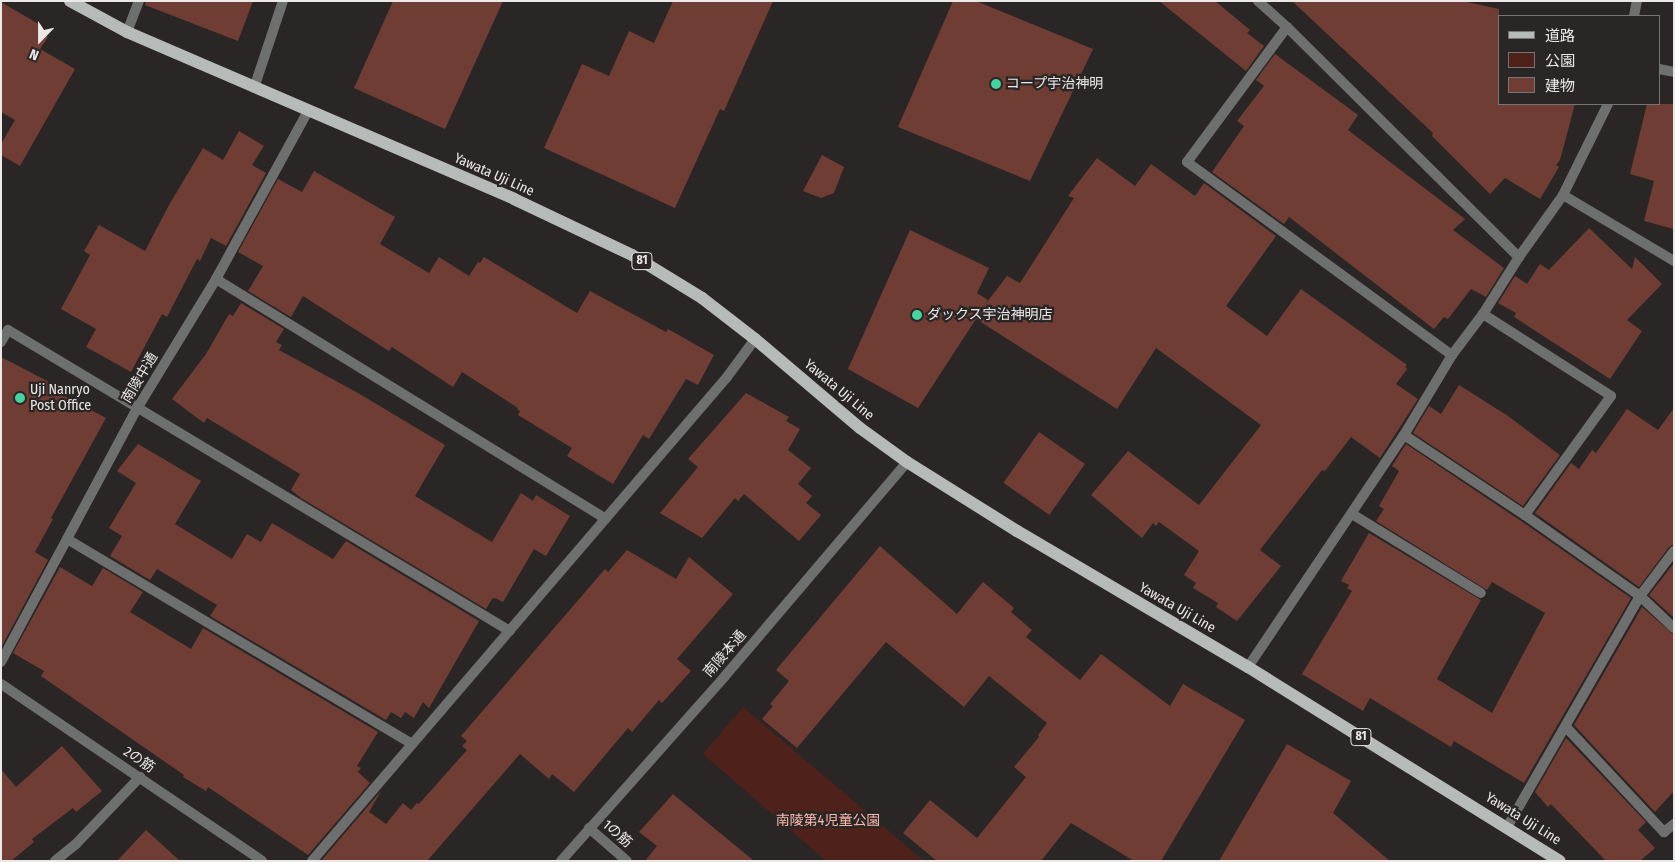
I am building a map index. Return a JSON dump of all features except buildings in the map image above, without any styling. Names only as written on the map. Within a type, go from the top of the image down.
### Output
[{"type":"main road","name":"Yawata Uji Line","points":[[70,1],[127,32],[514,199],[632,255],[702,298],[756,339],[860,428],[907,462],[1017,531],[1248,667],[1560,861]]},
{"type":"street","points":[[127,32],[139,1]]},
{"type":"street","points":[[254,88],[283,1]]},
{"type":"street","points":[[1258,1],[1287,27],[1520,257]]},
{"type":"street","points":[[1634,15],[1637,1]]},
{"type":"street","points":[[1287,27],[1187,162],[1452,355]]},
{"type":"street","points":[[1660,69],[1674,72]]},
{"type":"street","points":[[1248,667],[1404,435],[1452,355],[1484,314],[1520,257],[1563,195],[1608,105]]},
{"type":"street","name":"南陵中通","points":[[1,662],[138,408],[216,279],[308,111]]},
{"type":"street","points":[[1563,195],[1674,261]]},
{"type":"street","points":[[216,279],[605,518]]},
{"type":"street","points":[[1484,314],[1612,396],[1525,515]]},
{"type":"street","points":[[1,342],[8,330],[510,631]]},
{"type":"street","points":[[312,861],[727,377],[756,339]]},
{"type":"street","points":[[1404,435],[1525,515],[1640,596],[1674,628]]},
{"type":"street","name":"南陵本通","points":[[560,861],[725,676],[907,462]]},
{"type":"street","points":[[1352,514],[1481,593]]},
{"type":"street","points":[[67,539],[412,744]]},
{"type":"street","points":[[1507,827],[1640,596],[1674,551]]},
{"type":"street","name":"2の筋","points":[[1,684],[262,861]]},
{"type":"street","points":[[1566,726],[1664,832],[1674,824]]},
{"type":"street","points":[[55,861],[76,844],[140,777]]},
{"type":"street","name":"1の筋","points":[[589,828],[627,861]]},
{"type":"green space","name":"南陵第4児童公園","points":[[743,707],[924,861],[826,861],[703,754]]},
{"type":"place","name":"コープ宇治神明","points":[[996,84]]},
{"type":"place","name":"ダックス宇治神明店","points":[[917,315]]},
{"type":"place","name":"Uji Nanryo Post Office","points":[[20,398]]}]
